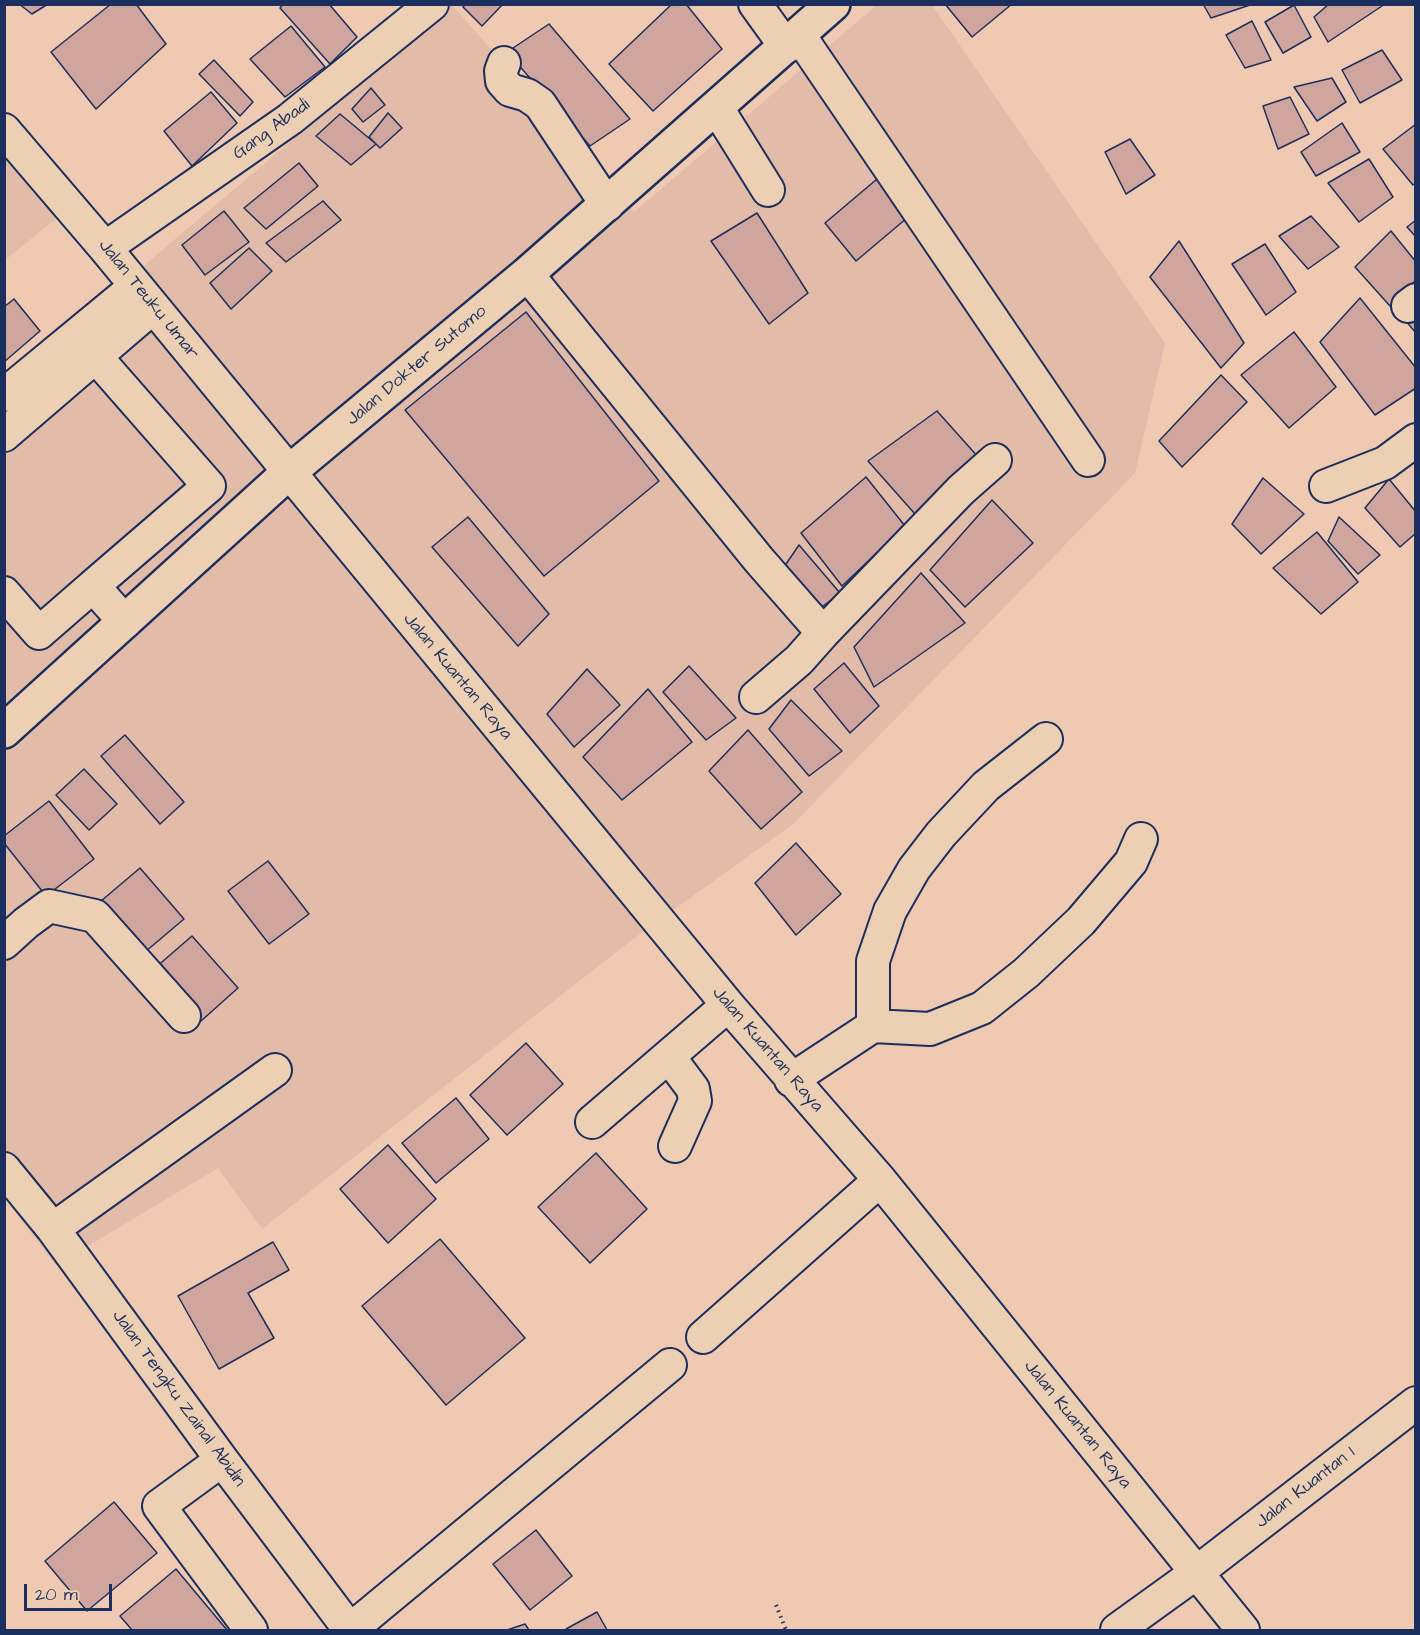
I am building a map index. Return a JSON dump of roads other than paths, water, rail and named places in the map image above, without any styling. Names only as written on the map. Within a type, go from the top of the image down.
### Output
[{"type":"main road","name":"Jalan Dokter Sutomo","points":[[4,731],[288,473],[527,274],[833,4]]},
{"type":"street","name":"Gang Abadi","points":[[105,248],[290,119],[432,4]]},
{"type":"street","points":[[755,4],[792,41],[1088,460]]},
{"type":"street","points":[[504,63],[501,71],[502,81],[510,90],[527,95],[540,104],[607,205]]},
{"type":"street","points":[[717,108],[768,190]]},
{"type":"street","name":"Jalan Teuku Umar","points":[[4,130],[105,248],[288,473]]},
{"type":"street","points":[[527,274],[759,560],[823,633]]},
{"type":"street","points":[[4,435],[96,357],[145,297]]},
{"type":"street","points":[[4,395],[145,297]]},
{"type":"street","points":[[4,593],[39,633],[209,486],[96,357]]},
{"type":"street","points":[[1326,486],[1384,463],[1416,440]]},
{"type":"street","points":[[756,698],[799,660],[954,498],[994,460]]},
{"type":"street","name":"Jalan Kuantan Raya","points":[[288,473],[728,1005],[880,1180],[1243,1630]]},
{"type":"street","points":[[93,586],[125,622]]},
{"type":"street","points":[[873,1026],[873,961],[890,910],[914,869],[941,834],[986,786],[1046,739]]},
{"type":"street","points":[[791,1080],[873,1026],[930,1029],[982,1008],[1026,973],[1081,921],[1131,862],[1141,839]]},
{"type":"street","points":[[4,943],[49,906],[95,916],[184,1016]]},
{"type":"street","points":[[592,1122],[728,1005]]},
{"type":"street","points":[[669,1057],[693,1089],[695,1101],[675,1146]]},
{"type":"street","points":[[53,1229],[275,1070]]},
{"type":"street","name":"Jalan Tengku Zainal Abidin","points":[[4,1169],[53,1229],[350,1630]]},
{"type":"street","points":[[703,1337],[880,1180]]},
{"type":"street","points":[[350,1630],[670,1365]]},
{"type":"street","name":"Jalan Kuantan 1","points":[[1117,1630],[1196,1573],[1416,1403]]},
{"type":"street","points":[[222,1460],[159,1506],[251,1630]]}]
